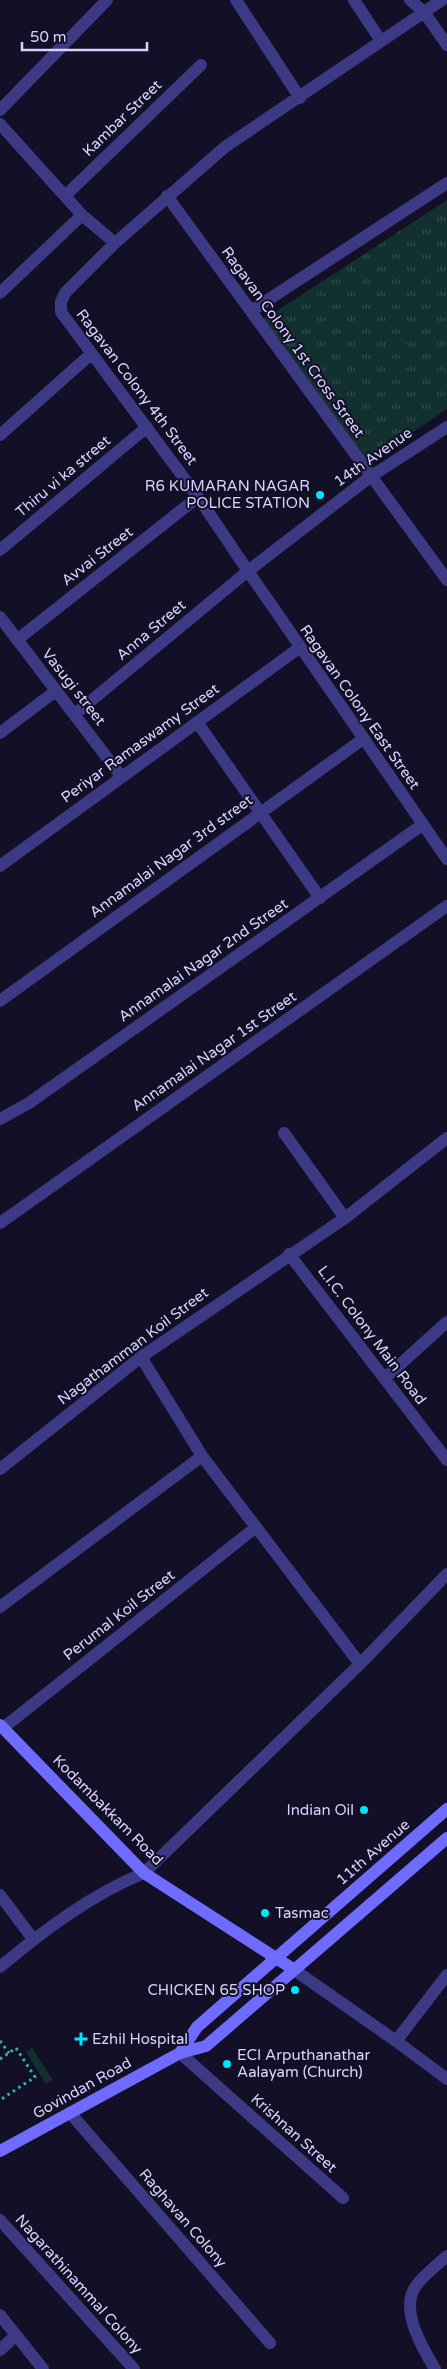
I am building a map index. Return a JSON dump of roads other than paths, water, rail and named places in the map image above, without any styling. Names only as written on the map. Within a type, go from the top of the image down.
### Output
[{"type":"main road","name":"Kodambakkam Road","points":[[1,1726],[144,1873],[293,1969]]},
{"type":"main road","name":"11th Avenue","points":[[180,2053],[197,2027],[447,1809]]},
{"type":"main road","points":[[180,2053],[206,2046],[447,1838]]},
{"type":"main road","name":"Govindan Road","points":[[0,2151],[180,2053]]},
{"type":"street","points":[[0,110],[107,0]]},
{"type":"street","points":[[236,0],[300,98]]},
{"type":"street","points":[[354,0],[381,41]]},
{"type":"street","points":[[410,0],[424,12],[447,45]]},
{"type":"street","name":"Ragavan Colony 4th Street","points":[[248,572],[198,497],[61,312],[60,302],[65,293],[115,243],[225,147],[442,0]]},
{"type":"street","name":"Kambar Street","points":[[66,195],[201,64]]},
{"type":"street","points":[[0,124],[66,195],[82,215],[115,243]]},
{"type":"street","points":[[251,311],[447,183]]},
{"type":"street","name":"Ragavan Colony 1st Cross Street","points":[[167,196],[370,477],[447,580]]},
{"type":"street","points":[[0,293],[82,215]]},
{"type":"street","points":[[0,436],[91,354]]},
{"type":"street","name":"Thiru vi ka street","points":[[0,550],[147,427]]},
{"type":"street","name":"14th Avenue","points":[[248,572],[370,477],[447,427]]},
{"type":"street","name":"Avvai Street","points":[[17,640],[198,497]]},
{"type":"street","name":"Ragavan Colony East Street","points":[[248,572],[447,859]]},
{"type":"street","name":"Anna Street","points":[[75,714],[248,572]]},
{"type":"street","name":"Vasugi street","points":[[0,617],[121,776]]},
{"type":"street","name":"Periyar Ramaswamy Street","points":[[0,866],[299,648]]},
{"type":"street","points":[[0,733],[57,690]]},
{"type":"street","points":[[197,722],[320,898]]},
{"type":"street","name":"Annamalai Nagar 3rd street","points":[[0,1001],[363,739]]},
{"type":"street","name":"Annamalai Nagar 2nd Street","points":[[0,1119],[37,1097],[422,825]]},
{"type":"street","name":"Annamalai Nagar 1st Street","points":[[0,1223],[447,906]]},
{"type":"street","points":[[284,1133],[345,1218]]},
{"type":"street","name":"Nagathamman Koil Street","points":[[0,1469],[141,1357],[289,1254],[345,1218],[447,1138]]},
{"type":"street","name":"L.I.C. Colony Main Road","points":[[289,1254],[447,1460]]},
{"type":"street","points":[[385,1378],[447,1322]]},
{"type":"street","points":[[141,1357],[202,1456],[360,1664]]},
{"type":"street","points":[[0,1607],[202,1456]]},
{"type":"street","name":"Perumal Koil Street","points":[[1,1726],[255,1528]]},
{"type":"street","points":[[0,1967],[33,1939],[121,1883],[144,1873],[360,1664],[447,1574]]},
{"type":"street","points":[[0,1895],[33,1939]]},
{"type":"street","points":[[293,1969],[447,2079]]},
{"type":"street","points":[[396,2041],[447,1975]]},
{"type":"street","name":"Krishnan Street","points":[[180,2053],[342,2198]]},
{"type":"street","name":"Raghavan Colony","points":[[71,2114],[270,2343]]},
{"type":"street","name":"Nagarathinammal Colony","points":[[0,2220],[134,2369]]},
{"type":"street","points":[[435,2369],[419,2342],[410,2307],[414,2289],[447,2256]]},
{"type":"street","points":[[0,2315],[43,2369]]},
{"type":"street","points":[[0,2350],[16,2335]]},
{"type":"place","name":"R6 KUMARAN NAGAR POLICE STATION","points":[[320,495]]},
{"type":"place","name":"Indian Oil","points":[[364,1810]]},
{"type":"place","name":"Tasmac","points":[[265,1913]]},
{"type":"place","name":"CHICKEN 65 SHOP","points":[[295,1990]]},
{"type":"place","name":"Ezhil Hospital","points":[[81,2039]]},
{"type":"place","name":"ECI Arputhanathar Aalayam (Church)","points":[[227,2064]]}]
